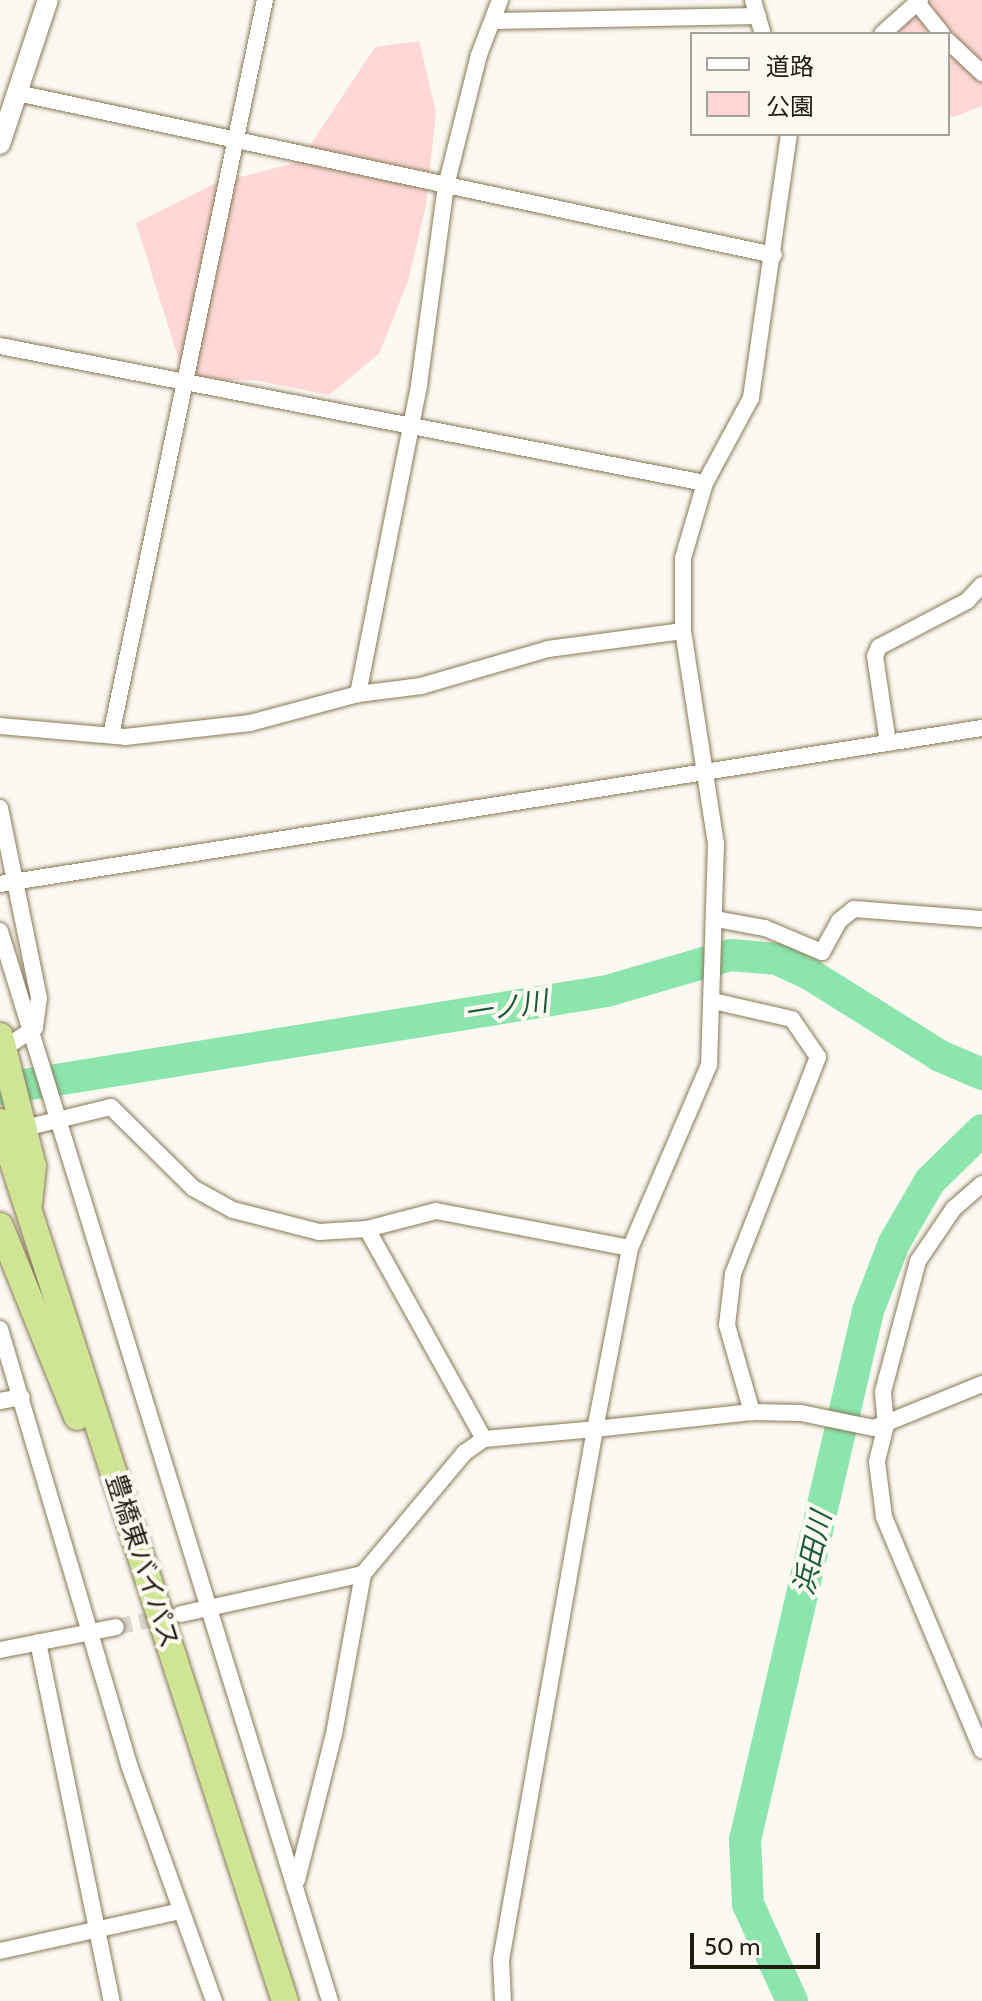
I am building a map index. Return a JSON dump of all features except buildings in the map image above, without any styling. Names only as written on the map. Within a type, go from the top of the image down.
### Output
[{"type":"highway","points":[[5,1044],[14,1122]]},
{"type":"highway","name":"豊橋東バイパス","points":[[14,1122],[33,1166],[28,1214],[172,1620],[285,2001]]},
{"type":"highway","points":[[0,1226],[172,1620]]},
{"type":"street","points":[[0,144],[48,0]]},
{"type":"street","points":[[111,735],[188,383],[265,0]]},
{"type":"street","points":[[358,694],[410,426],[446,186],[479,55],[495,21],[500,0]]},
{"type":"street","points":[[884,32],[919,2],[941,32]]},
{"type":"street","points":[[495,21],[756,8],[762,32]]},
{"type":"street","points":[[950,43],[982,73]]},
{"type":"street","points":[[17,93],[774,255]]},
{"type":"street","points":[[503,2001],[501,1960],[630,1248],[709,1065],[716,921],[707,771],[683,631],[683,558],[705,483],[751,398],[789,136]]},
{"type":"street","points":[[0,346],[705,483]]},
{"type":"street","points":[[888,743],[875,656],[879,647],[967,601],[982,585]]},
{"type":"street","points":[[0,726],[111,735],[250,723],[358,694],[421,686],[548,649],[683,631]]},
{"type":"street","points":[[0,884],[982,728]]},
{"type":"street","points":[[0,808],[18,880],[39,998],[35,1028]]},
{"type":"street","points":[[716,921],[765,928],[822,952],[839,921],[854,909],[982,919]]},
{"type":"street","points":[[0,931],[35,1028],[208,1609],[297,1880],[330,2001]]},
{"type":"street","points":[[713,994],[792,1019],[818,1057],[733,1274],[727,1325],[752,1412]]},
{"type":"street","points":[[5,1044],[35,1028]]},
{"type":"street","points":[[14,1122],[111,1107],[193,1188],[233,1210],[319,1232],[367,1229],[436,1211],[630,1248]]},
{"type":"street","points":[[982,1184],[954,1208],[918,1261],[883,1392],[877,1462],[884,1517],[982,1750]]},
{"type":"street","points":[[367,1229],[484,1439]]},
{"type":"street","points":[[0,1329],[89,1634],[214,2001]]},
{"type":"street","points":[[297,1880],[334,1734],[363,1574],[454,1465],[484,1439],[752,1412],[801,1413],[880,1427],[982,1384]]},
{"type":"street","points":[[0,1401],[22,1397]]},
{"type":"street","points":[[172,1620],[363,1574]]},
{"type":"street","points":[[0,1650],[116,1627]]},
{"type":"street","points":[[38,1642],[112,2001]]},
{"type":"street","points":[[0,1951],[181,1911]]},
{"type":"green space","points":[[931,0],[982,0],[982,106],[950,116],[950,32],[897,32]]},
{"type":"green space","points":[[419,41],[436,112],[426,205],[408,281],[379,354],[329,395],[254,380],[185,380],[136,223],[216,183],[299,162],[375,47]]},
{"type":"waterway","name":"一ノ川","points":[[0,1089],[607,991],[731,955],[777,959],[811,975],[940,1056],[982,1074]]},
{"type":"waterway","name":"浜田川","points":[[792,2001],[748,1904],[745,1840],[868,1311],[894,1243],[930,1181],[982,1130]]},
{"type":"tunnel","points":[[116,1627],[168,1616]]}]
